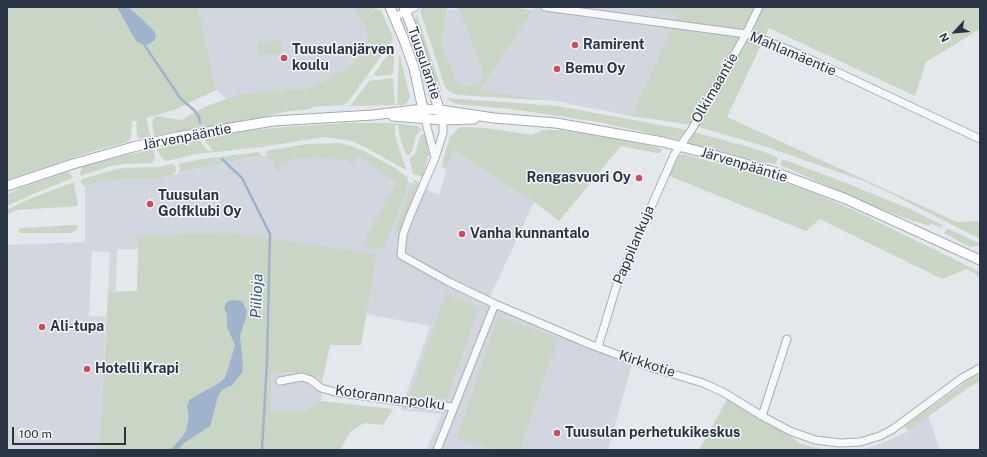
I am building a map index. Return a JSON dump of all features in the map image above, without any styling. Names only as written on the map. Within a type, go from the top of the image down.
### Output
[{"type":"main road","name":"Tuusulantie","points":[[391,7],[414,68],[425,120]]},
{"type":"main road","name":"Tuusulantie","points":[[405,10],[443,120]]},
{"type":"main road","name":"Järvenpääntie","points":[[7,186],[79,162],[177,137],[273,121],[423,109],[440,110],[494,118],[556,123],[663,142],[710,154],[774,172],[846,200],[980,260]]},
{"type":"main road","name":"Järvenpääntie","points":[[373,114],[425,120],[494,118]]},
{"type":"street","points":[[395,17],[405,10],[415,7]]},
{"type":"street","name":"Mahlamäentie","points":[[545,7],[746,34],[801,55],[980,139]]},
{"type":"street","name":"Olkimaantie","points":[[679,147],[687,138],[746,34],[759,7]]},
{"type":"street","points":[[425,120],[435,158]]},
{"type":"street","name":"Kirkkotie","points":[[443,120],[443,133],[435,158],[403,235],[401,255],[449,282],[495,304],[589,344],[653,368],[703,383],[722,392],[790,431],[815,440],[840,443],[860,442],[880,436],[893,429],[946,389],[980,368]]},
{"type":"street","name":"Pappilankuja","points":[[598,347],[617,284],[674,155],[679,147]]},
{"type":"street","points":[[437,450],[495,304]]},
{"type":"street","points":[[762,416],[787,339]]},
{"type":"street","name":"Kotorannanpolku","points":[[280,381],[302,377],[311,380],[321,388],[335,392],[412,403],[454,407]]},
{"type":"shaded area","name":"Tuusulanjärven koulu","points":[[198,7],[352,7],[366,28],[368,48],[348,68],[311,88],[239,94],[227,99],[216,90]]},
{"type":"shaded area","points":[[535,7],[629,7],[680,14],[631,116],[556,101],[480,90]]},
{"type":"shaded area","points":[[459,9],[484,75],[477,86],[458,85],[441,42],[447,10]]},
{"type":"shaded area","points":[[329,146],[362,153],[403,179],[439,195],[453,150],[534,202],[490,297],[633,361],[608,450],[426,450],[442,414],[401,410],[430,326],[366,314],[377,254],[276,240],[134,236],[138,249],[117,249],[116,291],[108,292],[110,252],[92,251],[89,316],[106,317],[100,438],[94,450],[7,450],[7,245],[85,242],[85,187],[102,180],[155,179],[237,160]]},
{"type":"shaded area","points":[[287,372],[323,378],[321,401],[304,412],[271,412],[271,373]]},
{"type":"shaded area","points":[[928,415],[940,450],[862,450],[890,440],[908,431]]},
{"type":"green space","points":[[7,7],[198,7],[216,90],[174,110],[146,118],[151,137],[139,139],[136,121],[132,121],[131,137],[129,141],[90,152],[7,180]]},
{"type":"green space","points":[[352,7],[367,7],[381,10],[393,37],[392,41],[348,102],[343,105],[313,107],[310,109],[284,112],[259,118],[154,136],[152,122],[156,116],[182,120],[202,108],[239,94],[311,88],[348,68],[368,48],[366,28]]},
{"type":"green space","points":[[423,7],[446,7],[447,10],[441,42],[458,85],[477,86],[484,75],[459,7],[508,7],[533,10],[480,90],[556,101],[458,95],[450,92],[445,87],[420,11]]},
{"type":"green space","points":[[629,7],[980,7],[980,29],[926,62],[915,96],[769,28],[727,117],[957,222],[980,221],[980,239],[892,194],[861,180],[770,148],[692,125],[631,116],[679,14]]},
{"type":"green space","points":[[416,15],[441,87],[440,92],[436,86],[415,21]]},
{"type":"green space","points":[[281,40],[282,54],[259,55],[258,42]]},
{"type":"green space","points":[[394,46],[393,73],[391,75],[376,76],[374,74]]},
{"type":"green space","points":[[399,56],[410,97],[408,101],[404,105],[350,106],[369,81],[391,78],[393,79],[395,104],[397,104]]},
{"type":"green space","points":[[445,98],[558,106],[687,130],[682,139],[675,139],[598,122],[510,109],[456,104]]},
{"type":"green space","points":[[347,123],[394,123],[417,126],[422,129],[416,135],[412,151],[409,155],[406,155],[400,138],[398,126],[395,126],[395,136],[406,170],[352,141],[324,137],[261,147],[197,154],[167,161],[163,159],[156,149],[199,139],[208,151],[213,151],[206,142],[205,138],[244,131]]},
{"type":"green space","points":[[459,128],[486,128],[532,135],[543,130],[561,130],[622,139],[662,150],[660,153],[656,153],[621,146],[559,221],[534,202],[453,150],[447,169],[441,167],[450,137]]},
{"type":"green space","points":[[693,132],[773,155],[778,158],[776,164],[759,162],[689,144],[688,141]]},
{"type":"green space","points":[[422,134],[425,134],[429,153],[423,177],[413,174],[409,159],[415,154]]},
{"type":"green space","points":[[340,143],[364,151],[395,168],[408,178],[406,192],[384,249],[373,248],[365,245],[365,239],[397,183],[358,156],[352,164],[346,160],[314,157],[294,159],[279,167],[281,171],[278,172],[265,151],[306,144]]},
{"type":"green space","points":[[154,149],[155,159],[152,163],[123,164],[110,166],[81,176],[80,174],[82,167]]},
{"type":"green space","points":[[259,152],[262,156],[178,173],[180,170],[179,164],[202,159]]},
{"type":"green space","points":[[683,154],[771,178],[806,190],[856,211],[980,272],[980,277],[967,269],[942,279],[820,219],[806,231],[669,176],[678,156]]},
{"type":"green space","points":[[782,160],[841,181],[910,209],[942,225],[942,227],[941,228],[930,223],[929,226],[876,207],[780,165]]},
{"type":"green space","points":[[173,164],[176,167],[176,171],[173,175],[155,179],[102,180],[85,187],[81,183],[81,180],[86,178],[117,169],[159,167]]},
{"type":"green space","points":[[67,172],[70,173],[73,178],[7,206],[7,195],[18,189]]},
{"type":"green space","points":[[412,180],[418,182],[420,185],[405,216],[399,235],[397,226],[411,186],[414,186],[414,181]]},
{"type":"green space","points":[[74,182],[78,206],[17,210],[7,215],[7,210],[31,198]]},
{"type":"green space","points":[[77,225],[77,229],[70,233],[20,233],[19,231],[20,228]]},
{"type":"green space","points":[[947,229],[980,244],[973,247],[968,246],[944,233]]},
{"type":"green space","points":[[231,233],[377,254],[361,345],[330,345],[323,378],[287,372],[271,373],[271,412],[304,412],[321,401],[393,409],[383,425],[364,423],[350,432],[340,450],[94,450],[100,438],[108,292],[137,291],[138,249],[134,236]]},
{"type":"green space","points":[[446,293],[475,307],[476,315],[447,398],[410,395]]},
{"type":"green space","points":[[498,316],[558,338],[520,450],[494,450],[457,438]]},
{"type":"green space","points":[[980,374],[980,381],[908,431],[904,426],[973,377]]},
{"type":"green space","points":[[729,396],[762,416],[801,444],[825,450],[699,450]]},
{"type":"water","points":[[117,7],[128,7],[140,17],[155,32],[156,36],[154,41],[145,46],[136,41]]},
{"type":"water","points":[[231,300],[242,301],[247,311],[240,336],[243,365],[242,373],[232,385],[222,390],[218,396],[210,426],[184,443],[179,450],[170,450],[183,436],[186,430],[189,416],[187,407],[189,400],[225,378],[235,345],[227,327],[227,315],[224,307],[227,302]]},
{"type":"waterway","points":[[145,46],[181,99],[195,111],[199,117],[200,123]]},
{"type":"waterway","name":"Piilioja","points":[[222,159],[242,178],[270,234],[267,362],[262,450]]},
{"type":"place","name":"Ramirent","points":[[575,45]]},
{"type":"place","name":"Tuusulanjärven koulu","points":[[284,58]]},
{"type":"place","name":"Bemu Oy","points":[[557,69]]},
{"type":"place","name":"Rengasvuori Oy","points":[[639,178]]},
{"type":"place","name":"Tuusulan Golfklubi Oy","points":[[150,204]]},
{"type":"place","name":"Vanha kunnantalo","points":[[462,234]]},
{"type":"place","name":"Ali-tupa","points":[[42,327]]},
{"type":"place","name":"Hotelli Krapi","points":[[87,369]]},
{"type":"place","name":"Tuusulan perhetukikeskus","points":[[557,433]]}]
